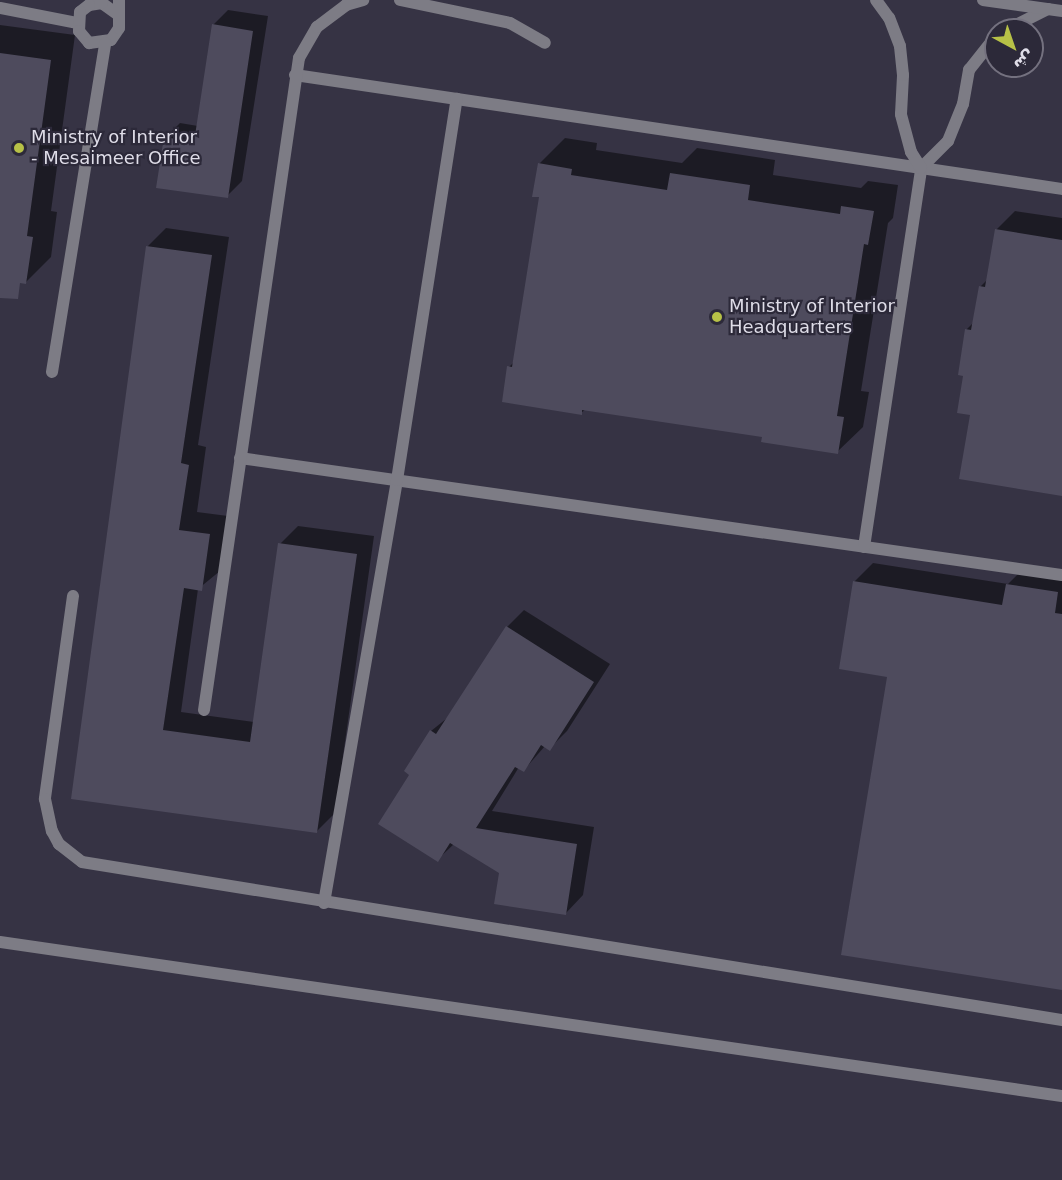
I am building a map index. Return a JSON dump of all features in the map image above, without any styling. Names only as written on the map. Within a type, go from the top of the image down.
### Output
[{"type":"street","points":[[52,372],[105,43],[119,28],[117,14],[119,0]]},
{"type":"street","points":[[204,710],[295,75],[299,58],[317,27],[346,5],[363,0]]},
{"type":"street","points":[[400,0],[510,23],[545,43]]},
{"type":"street","points":[[876,0],[889,18],[900,46],[903,75],[901,114],[911,152],[921,168]]},
{"type":"street","points":[[983,0],[1062,11]]},
{"type":"street","points":[[105,43],[89,43],[77,23],[80,12],[88,2],[102,3],[117,14]]},
{"type":"street","points":[[0,8],[77,23]]},
{"type":"street","points":[[1030,18],[1048,9]]},
{"type":"street","points":[[864,547],[921,168],[948,141],[963,105],[969,70],[984,51]]},
{"type":"street","points":[[295,75],[1062,189]]},
{"type":"street","points":[[324,903],[397,480],[457,99]]},
{"type":"street","points":[[240,458],[1062,575]]},
{"type":"street","points":[[73,596],[45,800],[51,831],[59,844],[76,858],[95,866],[1062,1020]]},
{"type":"street","points":[[0,942],[1062,1096]]},
{"type":"building","points":[[212,24],[253,31],[228,198],[156,188],[164,137],[194,142]]},
{"type":"building","name":"Ministry of Interior - Mesaimeer Office","points":[[0,53],[51,60],[27,236],[33,237],[26,284],[20,283],[18,299],[0,298]]},
{"type":"building","name":"Ministry of Interior Headquarters","points":[[538,163],[572,169],[571,175],[667,190],[670,173],[750,185],[748,200],[840,214],[841,206],[874,211],[868,245],[864,244],[837,416],[844,417],[838,454],[761,442],[762,437],[582,410],[582,415],[502,402],[507,366],[512,367],[539,197],[532,197]]},
{"type":"building","points":[[995,229],[1062,240],[1062,496],[959,479],[970,415],[957,413],[963,376],[958,375],[965,329],[971,330],[979,286],[985,287]]},
{"type":"building","points":[[146,246],[212,255],[181,463],[189,465],[179,530],[210,534],[202,591],[184,588],[163,730],[250,742],[278,543],[357,554],[317,833],[71,799]]},
{"type":"building","points":[[853,581],[1002,605],[1006,584],[1058,592],[1055,613],[1062,614],[1062,990],[841,955],[887,677],[839,669]]},
{"type":"building","points":[[506,626],[594,682],[550,751],[541,745],[524,772],[515,767],[476,828],[577,844],[566,915],[494,904],[499,873],[450,843],[438,862],[378,824],[409,775],[404,771],[430,730],[436,734]]},
{"type":"place","name":"Ministry of Interior - Mesaimeer Office","points":[[19,148]]},
{"type":"place","name":"Ministry of Interior Headquarters","points":[[717,317]]}]
